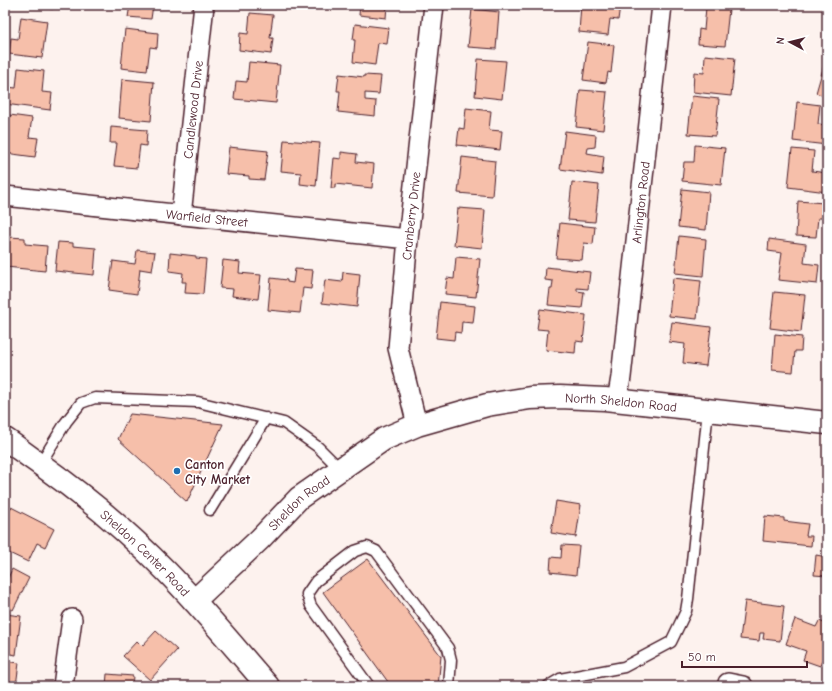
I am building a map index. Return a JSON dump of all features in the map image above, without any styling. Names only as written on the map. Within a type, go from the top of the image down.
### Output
[{"type":"street","name":"Candlewood Drive","points":[[182,215],[204,5]]},
{"type":"street","name":"Cranberry Drive","points":[[418,425],[398,348],[408,239],[434,5]]},
{"type":"street","name":"Arlington Road","points":[[617,400],[622,369],[662,5]]},
{"type":"street","name":"Warfield Street","points":[[5,196],[408,239]]},
{"type":"street","name":"North Sheldon Road","points":[[418,425],[487,405],[530,398],[560,397],[617,400],[827,423]]},
{"type":"street","name":"Sheldon Road","points":[[194,601],[260,539],[299,498],[384,439],[418,425]]},
{"type":"street","name":"Sheldon Center Road","points":[[5,439],[101,511],[156,562],[194,601],[268,686]]},
{"type":"street","points":[[63,686],[72,619]]},
{"type":"lane","points":[[40,464],[66,422],[81,403],[95,398],[198,402],[284,423],[318,447],[340,469]]},
{"type":"lane","points":[[548,686],[560,679],[624,667],[671,642],[686,611],[687,605],[708,410]]},
{"type":"lane","points":[[210,510],[266,418]]},
{"type":"lane","points":[[369,686],[311,606],[308,594],[316,581],[355,551],[367,547],[376,551],[448,648],[451,660],[449,686]]},
{"type":"building","points":[[15,5],[53,5],[53,9]]},
{"type":"building","points":[[130,5],[153,5],[151,19],[128,17]]},
{"type":"building","points":[[360,5],[387,5],[386,18],[359,15]]},
{"type":"building","points":[[581,5],[620,5],[618,20],[610,19],[608,35],[579,32]]},
{"type":"building","points":[[706,7],[729,9],[725,46],[698,44],[699,29],[704,30]]},
{"type":"building","points":[[472,9],[499,12],[496,49],[468,47]]},
{"type":"building","points":[[250,13],[273,15],[270,38],[273,38],[271,54],[239,50],[240,33],[248,34]]},
{"type":"building","points":[[21,17],[47,21],[42,58],[9,54],[11,38],[18,39]]},
{"type":"building","points":[[355,24],[389,28],[387,44],[378,43],[375,65],[353,62]]},
{"type":"building","points":[[125,29],[158,33],[157,48],[150,47],[147,71],[121,68]]},
{"type":"building","points":[[588,42],[614,45],[611,73],[608,72],[606,83],[583,80]]},
{"type":"building","points":[[705,55],[735,58],[731,96],[693,92],[694,72],[704,73]]},
{"type":"building","points":[[827,58],[827,97],[816,93]]},
{"type":"building","points":[[478,59],[506,61],[502,99],[475,96]]},
{"type":"building","points":[[249,62],[280,65],[276,103],[234,99],[236,81],[247,82]]},
{"type":"building","points":[[18,68],[44,71],[42,92],[52,93],[50,110],[5,104],[7,87],[16,88]]},
{"type":"building","points":[[339,74],[364,77],[364,75],[381,76],[379,94],[365,93],[365,100],[376,101],[375,116],[338,112],[340,91],[337,91]]},
{"type":"building","points":[[122,79],[154,82],[151,121],[119,118]]},
{"type":"building","points":[[580,90],[607,92],[603,130],[576,127]]},
{"type":"building","points":[[692,96],[719,99],[715,136],[688,134]]},
{"type":"building","points":[[797,102],[820,105],[818,124],[827,125],[827,145],[793,141]]},
{"type":"building","points":[[466,108],[491,111],[489,130],[502,131],[500,150],[457,145],[459,128],[464,129]]},
{"type":"building","points":[[10,115],[32,118],[29,137],[38,138],[35,157],[5,153],[5,137],[7,137]]},
{"type":"building","points":[[111,127],[147,130],[146,146],[140,145],[137,168],[114,166],[117,143],[110,143]]},
{"type":"building","points":[[565,131],[596,135],[595,147],[588,148],[587,153],[604,156],[602,175],[560,169]]},
{"type":"building","points":[[284,140],[320,143],[316,186],[300,184],[301,173],[281,171]]},
{"type":"building","points":[[695,145],[725,148],[721,185],[682,181],[684,162],[694,162]]},
{"type":"building","points":[[229,147],[268,151],[264,180],[249,179],[249,176],[226,174]]},
{"type":"building","points":[[792,149],[814,151],[812,171],[827,173],[827,192],[788,187]]},
{"type":"building","points":[[341,152],[357,154],[356,162],[374,164],[372,188],[335,184],[335,188],[331,188],[334,158],[341,159]]},
{"type":"building","points":[[462,157],[495,161],[492,196],[458,193]]},
{"type":"building","points":[[572,182],[599,185],[595,222],[568,220]]},
{"type":"building","points":[[682,189],[709,192],[706,230],[678,227]]},
{"type":"building","points":[[798,201],[824,203],[823,218],[818,218],[816,237],[796,236]]},
{"type":"building","points":[[458,208],[485,210],[482,248],[454,245]]},
{"type":"building","points":[[560,223],[595,227],[593,244],[584,243],[582,260],[556,258]]},
{"type":"building","points":[[679,236],[706,239],[703,276],[675,273]]},
{"type":"building","points":[[9,237],[25,238],[25,244],[47,246],[45,271],[6,267]]},
{"type":"building","points":[[769,239],[806,244],[804,263],[819,265],[817,284],[778,280],[782,253],[768,251]]},
{"type":"building","points":[[58,242],[73,243],[73,246],[96,248],[94,275],[55,271]]},
{"type":"building","points":[[137,250],[155,252],[152,271],[140,269],[137,294],[109,290],[113,261],[135,264]]},
{"type":"building","points":[[170,253],[196,256],[196,258],[206,259],[203,294],[185,293],[186,282],[182,282],[183,273],[169,271]]},
{"type":"building","points":[[456,257],[480,259],[476,297],[445,294],[447,278],[454,279]]},
{"type":"building","points":[[223,260],[240,262],[239,273],[261,275],[258,299],[232,296],[233,289],[220,288]]},
{"type":"building","points":[[546,267],[590,272],[588,289],[577,288],[577,291],[584,292],[582,308],[548,305],[550,289],[552,289],[553,281],[545,280]]},
{"type":"building","points":[[295,269],[313,270],[311,289],[303,288],[300,313],[268,310],[271,278],[287,280],[287,282],[293,283]]},
{"type":"building","points":[[343,272],[360,274],[357,307],[322,303],[325,280],[342,282]]},
{"type":"building","points":[[673,278],[701,281],[697,319],[669,316]]},
{"type":"building","points":[[774,292],[805,295],[801,332],[770,328]]},
{"type":"building","points":[[440,302],[475,306],[473,323],[462,322],[461,333],[455,332],[454,340],[436,338]]},
{"type":"building","points":[[540,309],[586,315],[583,342],[576,341],[575,353],[546,350],[548,330],[537,329]]},
{"type":"building","points":[[672,322],[711,327],[706,366],[683,363],[685,344],[669,342]]},
{"type":"building","points":[[775,334],[802,337],[801,351],[795,351],[793,372],[772,370]]},
{"type":"building","name":"Canton City Market","points":[[130,414],[223,424],[187,502],[118,439]]},
{"type":"building","points":[[556,501],[581,505],[576,537],[551,533]]},
{"type":"building","points":[[11,507],[54,529],[45,547],[37,543],[28,562],[5,551],[5,519]]},
{"type":"building","points":[[765,516],[784,518],[784,521],[808,524],[806,536],[812,536],[811,546],[763,541]]},
{"type":"building","points":[[562,545],[579,546],[576,575],[550,572],[551,557],[561,558]]},
{"type":"building","points":[[816,555],[827,557],[827,576],[814,575]]},
{"type":"building","points":[[368,559],[441,656],[438,686],[391,686],[323,592]]},
{"type":"building","points":[[12,569],[29,578],[13,610],[5,606],[5,577],[8,578]]},
{"type":"building","points":[[745,601],[784,606],[780,641],[763,639],[764,633],[760,633],[759,641],[740,639]]},
{"type":"building","points":[[5,614],[21,616],[16,655],[5,653]]},
{"type":"building","points":[[795,619],[816,627],[819,621],[827,624],[827,637],[823,648],[826,650],[820,666],[803,660],[806,651],[786,644]]},
{"type":"building","points":[[156,631],[177,650],[150,680],[123,656],[137,641],[142,646]]},
{"type":"building","points":[[5,661],[19,663],[16,686],[5,686]]},
{"type":"building","points":[[107,674],[133,676],[132,686],[106,686]]},
{"type":"place","name":"Canton City Market","points":[[177,471]]}]
